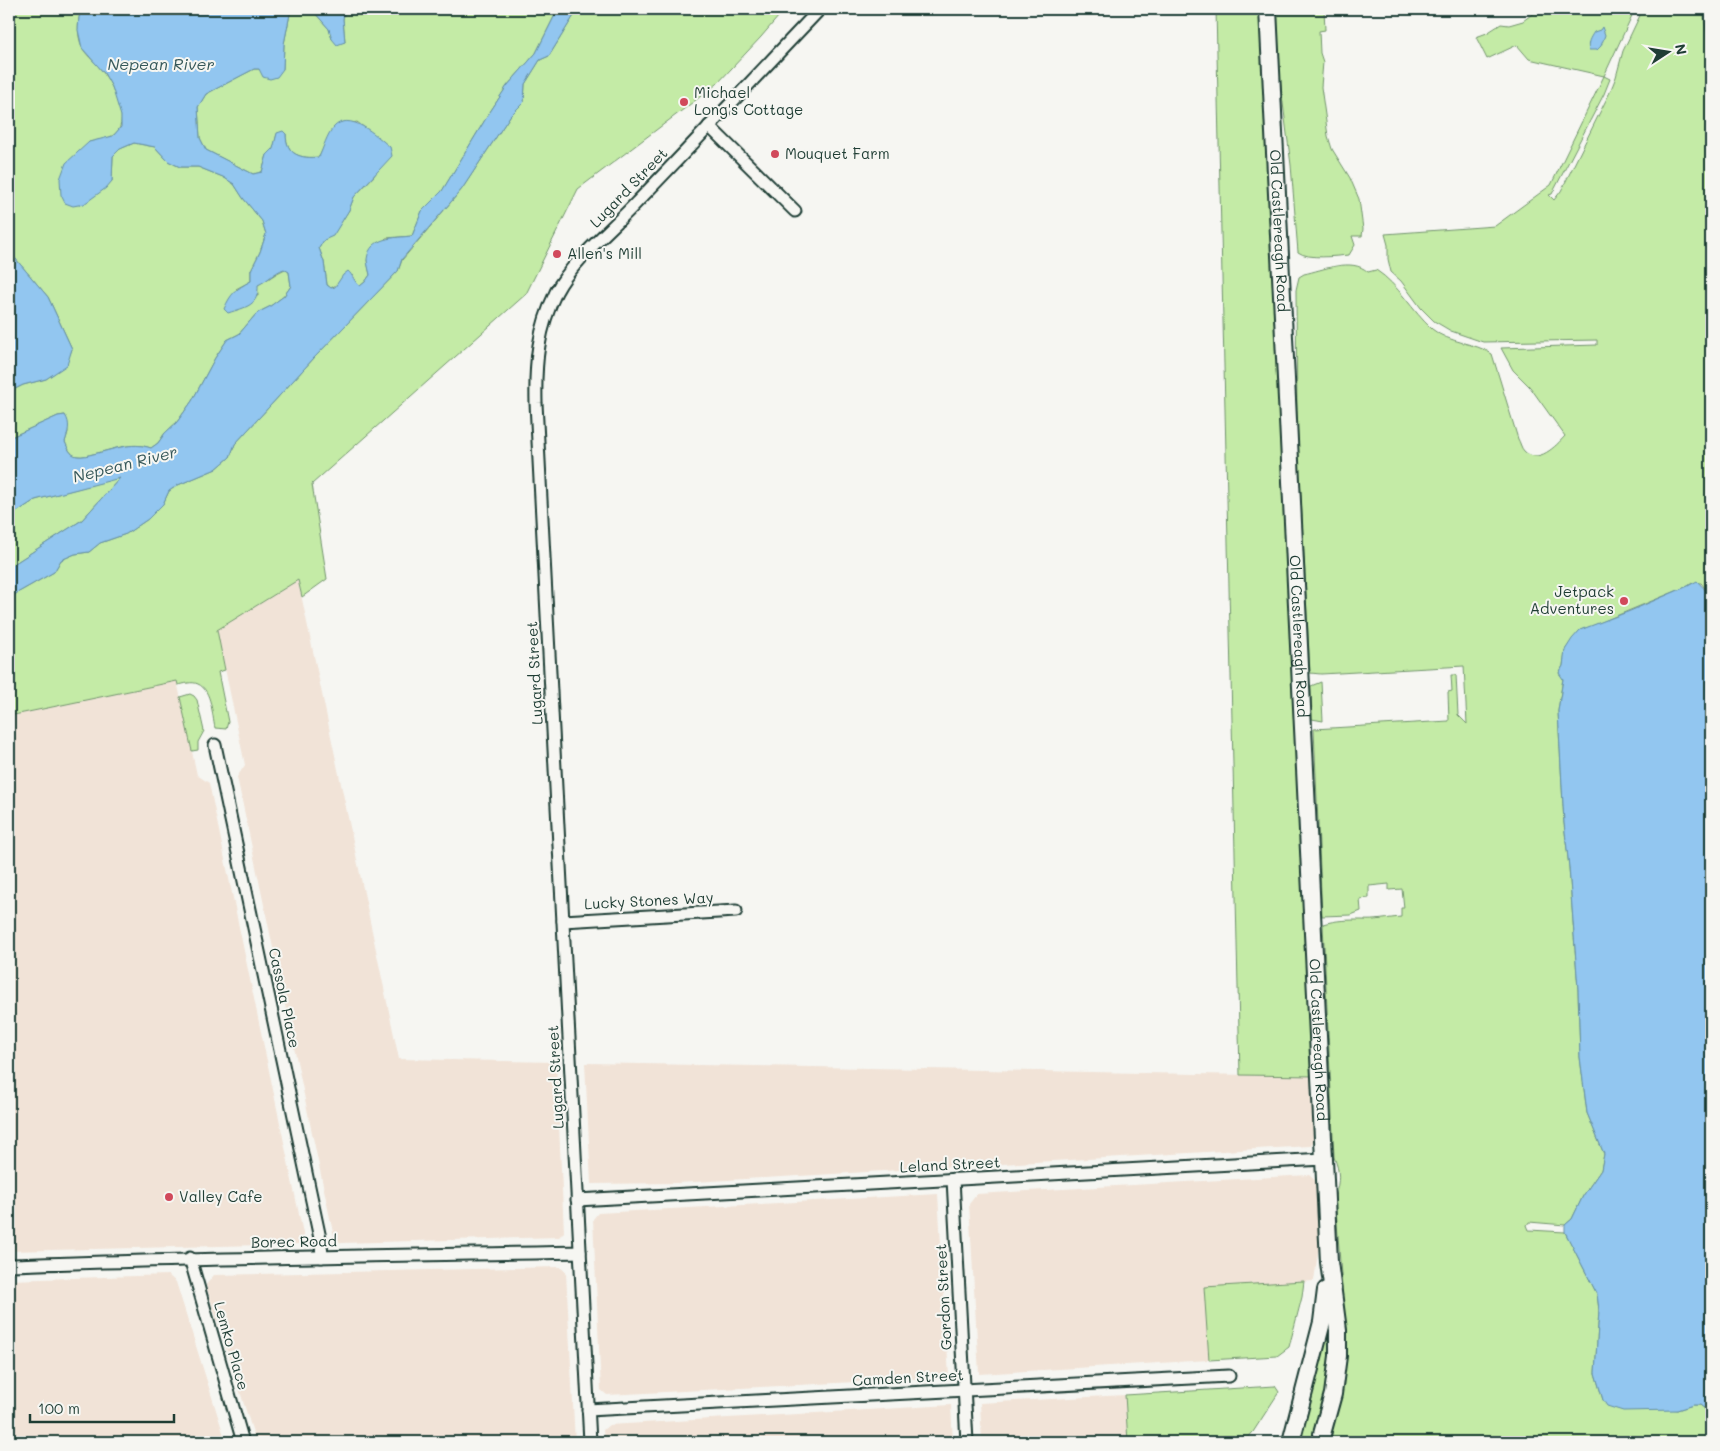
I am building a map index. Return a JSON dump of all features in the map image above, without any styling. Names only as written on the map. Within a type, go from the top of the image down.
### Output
[{"type":"street","name":"Lugard Street","points":[[590,1442],[536,402],[535,370],[539,342],[547,314],[557,290],[573,268],[820,9]]},
{"type":"street","name":"Old Castlereagh Road","points":[[1268,9],[1329,1262],[1338,1330],[1337,1372],[1322,1434],[1322,1442]]},
{"type":"street","points":[[710,126],[795,211]]},
{"type":"street","name":"Cassola Place","points":[[215,745],[317,1224],[322,1257]]},
{"type":"street","name":"Lucky Stones Way","points":[[563,921],[736,911]]},
{"type":"street","name":"Leland Street","points":[[577,1200],[1324,1159]]},
{"type":"street","name":"Gordon Street","points":[[953,1179],[967,1442]]},
{"type":"street","name":"Borec Road","points":[[9,1265],[190,1258],[580,1252]]},
{"type":"street","name":"Lemko Place","points":[[190,1258],[243,1442]]},
{"type":"street","name":"Old Castlereagh Road","points":[[1291,1442],[1322,1322],[1329,1262]]},
{"type":"street","name":"Camden Street","points":[[588,1410],[1229,1376]]},
{"type":"shaded area","points":[[298,580],[399,1059],[556,1062],[564,1232],[559,1237],[341,1243],[334,1237],[237,777],[245,765],[217,630]]},
{"type":"shaded area","points":[[177,681],[197,775],[209,783],[304,1238],[300,1244],[9,1251],[9,716]]},
{"type":"shaded area","points":[[585,1063],[1311,1076],[1315,1140],[1310,1146],[678,1183],[591,1184]]},
{"type":"shaded area","points":[[1309,1175],[1317,1182],[1320,1237],[1314,1281],[1205,1287],[1209,1360],[979,1374],[969,1204],[977,1194]]},
{"type":"shaded area","points":[[938,1194],[949,1377],[607,1395],[601,1390],[593,1219],[598,1213]]},
{"type":"shaded area","points":[[560,1267],[566,1272],[575,1442],[256,1442],[206,1285],[214,1275]]},
{"type":"shaded area","points":[[168,1275],[176,1282],[226,1442],[9,1442],[9,1280]]},
{"type":"shaded area","points":[[1125,1395],[1128,1442],[982,1442],[980,1403]]},
{"type":"shaded area","points":[[951,1405],[953,1442],[604,1442],[603,1430],[609,1425]]},
{"type":"green space","points":[[9,9],[82,9],[78,28],[82,47],[109,82],[121,110],[120,127],[115,134],[89,142],[112,181],[113,156],[120,149],[134,143],[155,147],[168,161],[180,167],[198,167],[223,177],[234,184],[262,221],[266,234],[251,270],[251,281],[236,289],[258,296],[257,285],[285,269],[289,272],[291,286],[284,296],[257,313],[239,334],[227,340],[192,401],[177,422],[151,448],[136,445],[114,448],[85,456],[75,455],[70,451],[65,442],[68,432],[65,415],[58,416],[9,438],[9,392],[23,385],[46,379],[66,365],[72,349],[48,297],[9,251]]},
{"type":"green space","points":[[291,9],[316,9],[315,13],[329,29],[332,39],[345,42],[343,19],[345,9],[558,9],[536,53],[507,86],[442,191],[422,211],[412,236],[386,238],[367,260],[370,275],[360,286],[356,283],[353,275],[331,288],[327,285],[324,262],[319,248],[324,240],[333,235],[349,210],[354,197],[374,176],[390,147],[357,122],[333,128],[319,157],[306,157],[296,154],[289,147],[286,134],[277,134],[273,149],[267,155],[262,172],[253,174],[206,150],[200,138],[198,107],[206,94],[254,69],[283,69],[284,44]]},
{"type":"green space","points":[[578,9],[785,9],[717,84],[578,189],[526,294],[312,484],[327,579],[302,597],[298,580],[217,630],[225,670],[218,672],[228,722],[226,729],[215,728],[209,697],[203,687],[193,683],[178,685],[177,681],[9,716],[9,600],[17,593],[54,572],[61,560],[75,554],[89,552],[100,543],[126,534],[148,519],[163,504],[169,491],[178,485],[216,469],[230,457],[235,444],[398,271],[402,260],[462,189],[510,116],[524,102],[525,84],[540,60],[549,56]]},
{"type":"green space","points":[[1216,9],[1260,9],[1315,1076],[1240,1075]]},
{"type":"green space","points":[[1276,9],[1324,9],[1325,30],[1319,31],[1320,53],[1323,62],[1321,87],[1328,136],[1332,149],[1350,178],[1359,199],[1363,229],[1362,236],[1352,236],[1355,245],[1349,255],[1315,257],[1298,252],[1291,165],[1278,64]]},
{"type":"green space","points":[[1539,9],[1635,9],[1604,76],[1529,59],[1517,45],[1487,59],[1476,37],[1487,33],[1501,24],[1509,25],[1523,21]]},
{"type":"green space","points":[[1643,9],[1703,9],[1711,64],[1711,596],[1701,583],[1692,583],[1580,630],[1565,650],[1563,666],[1559,673],[1563,678],[1558,711],[1564,823],[1578,989],[1580,1057],[1587,1113],[1604,1154],[1601,1170],[1583,1196],[1572,1219],[1565,1225],[1529,1222],[1527,1225],[1529,1230],[1565,1232],[1597,1294],[1599,1310],[1595,1373],[1603,1400],[1677,1410],[1693,1405],[1700,1405],[1711,1409],[1711,1442],[1331,1442],[1344,1337],[1335,1196],[1339,1176],[1334,1157],[1323,924],[1342,920],[1372,920],[1401,917],[1401,908],[1404,908],[1402,889],[1389,890],[1389,884],[1369,886],[1369,898],[1360,899],[1361,911],[1351,915],[1322,916],[1314,729],[1449,721],[1448,692],[1452,691],[1451,675],[1456,675],[1458,715],[1467,724],[1464,666],[1310,673],[1297,420],[1296,290],[1299,277],[1328,268],[1354,265],[1368,272],[1376,270],[1392,283],[1432,329],[1447,338],[1478,347],[1492,354],[1523,450],[1529,455],[1535,456],[1552,449],[1565,436],[1530,387],[1513,370],[1501,348],[1597,345],[1597,340],[1483,342],[1451,331],[1434,321],[1421,308],[1401,281],[1391,272],[1385,234],[1495,226],[1551,185],[1604,76],[1610,79],[1604,94],[1552,194],[1549,195],[1554,200],[1561,191],[1610,92],[1623,51]]},
{"type":"green space","points":[[121,477],[82,520],[9,567],[9,517],[35,500]]},
{"type":"green space","points":[[1321,682],[1323,721],[1312,719],[1311,686]]},
{"type":"green space","points":[[190,694],[197,700],[204,731],[198,742],[198,750],[192,751],[180,697]]},
{"type":"green space","points":[[1304,1281],[1302,1297],[1289,1347],[1277,1356],[1209,1360],[1204,1287]]},
{"type":"green space","points":[[1325,1324],[1334,1325],[1334,1347],[1318,1437],[1300,1437]]},
{"type":"green space","points":[[1275,1386],[1279,1392],[1253,1432],[1244,1442],[1128,1442],[1125,1395]]},
{"type":"water","name":"Nepean River","points":[[82,9],[291,9],[284,44],[283,69],[277,77],[270,79],[263,77],[259,69],[254,69],[206,94],[198,107],[200,138],[206,150],[253,174],[262,172],[267,155],[273,149],[277,133],[283,131],[286,134],[292,151],[306,157],[319,157],[333,128],[347,121],[363,126],[390,147],[392,156],[354,197],[349,210],[333,236],[324,240],[319,248],[324,262],[327,285],[331,288],[335,287],[348,271],[360,286],[370,275],[367,259],[369,251],[373,246],[378,242],[391,238],[412,236],[422,211],[442,191],[507,86],[536,53],[558,9],[578,9],[549,56],[540,60],[525,84],[524,102],[510,116],[462,189],[402,259],[398,271],[235,444],[230,457],[216,469],[178,485],[169,491],[163,504],[148,519],[126,534],[100,543],[89,552],[75,554],[61,560],[54,572],[17,593],[9,600],[9,567],[82,520],[120,478],[35,500],[9,517],[9,438],[58,416],[65,415],[68,431],[65,442],[70,451],[75,455],[85,456],[136,445],[151,448],[177,422],[192,401],[227,340],[239,334],[257,313],[284,296],[291,286],[289,272],[284,269],[258,285],[258,292],[254,302],[250,305],[228,313],[224,309],[235,292],[241,286],[251,281],[251,270],[266,234],[262,221],[234,184],[223,177],[198,167],[180,167],[168,161],[155,147],[134,143],[120,149],[113,156],[112,181],[106,188],[84,204],[73,206],[65,203],[61,195],[60,179],[66,163],[89,142],[113,136],[121,127],[121,116],[112,87],[104,73],[82,48],[78,30]]},
{"type":"water","points":[[316,9],[345,9],[343,19],[345,42],[337,45],[332,39],[329,29],[315,13]]},
{"type":"water","points":[[1602,27],[1605,35],[1601,46],[1597,50],[1589,50],[1591,36]]},
{"type":"water","points":[[9,251],[48,297],[72,349],[67,365],[46,379],[23,385],[9,392]]},
{"type":"water","points":[[1697,581],[1711,596],[1711,1409],[1700,1405],[1693,1405],[1677,1410],[1623,1411],[1607,1406],[1603,1400],[1595,1373],[1599,1310],[1597,1294],[1565,1232],[1565,1225],[1572,1219],[1583,1196],[1601,1170],[1604,1154],[1587,1113],[1580,1057],[1578,989],[1564,823],[1558,711],[1563,679],[1559,673],[1563,666],[1565,650],[1580,630],[1630,611]]},
{"type":"place","name":"Michael Long's Cottage","points":[[684,102]]},
{"type":"place","name":"Mouquet Farm","points":[[775,154]]},
{"type":"place","name":"Allen's Mill","points":[[557,254]]},
{"type":"place","name":"Jetpack Adventures","points":[[1624,601]]},
{"type":"place","name":"Valley Cafe","points":[[169,1197]]}]
